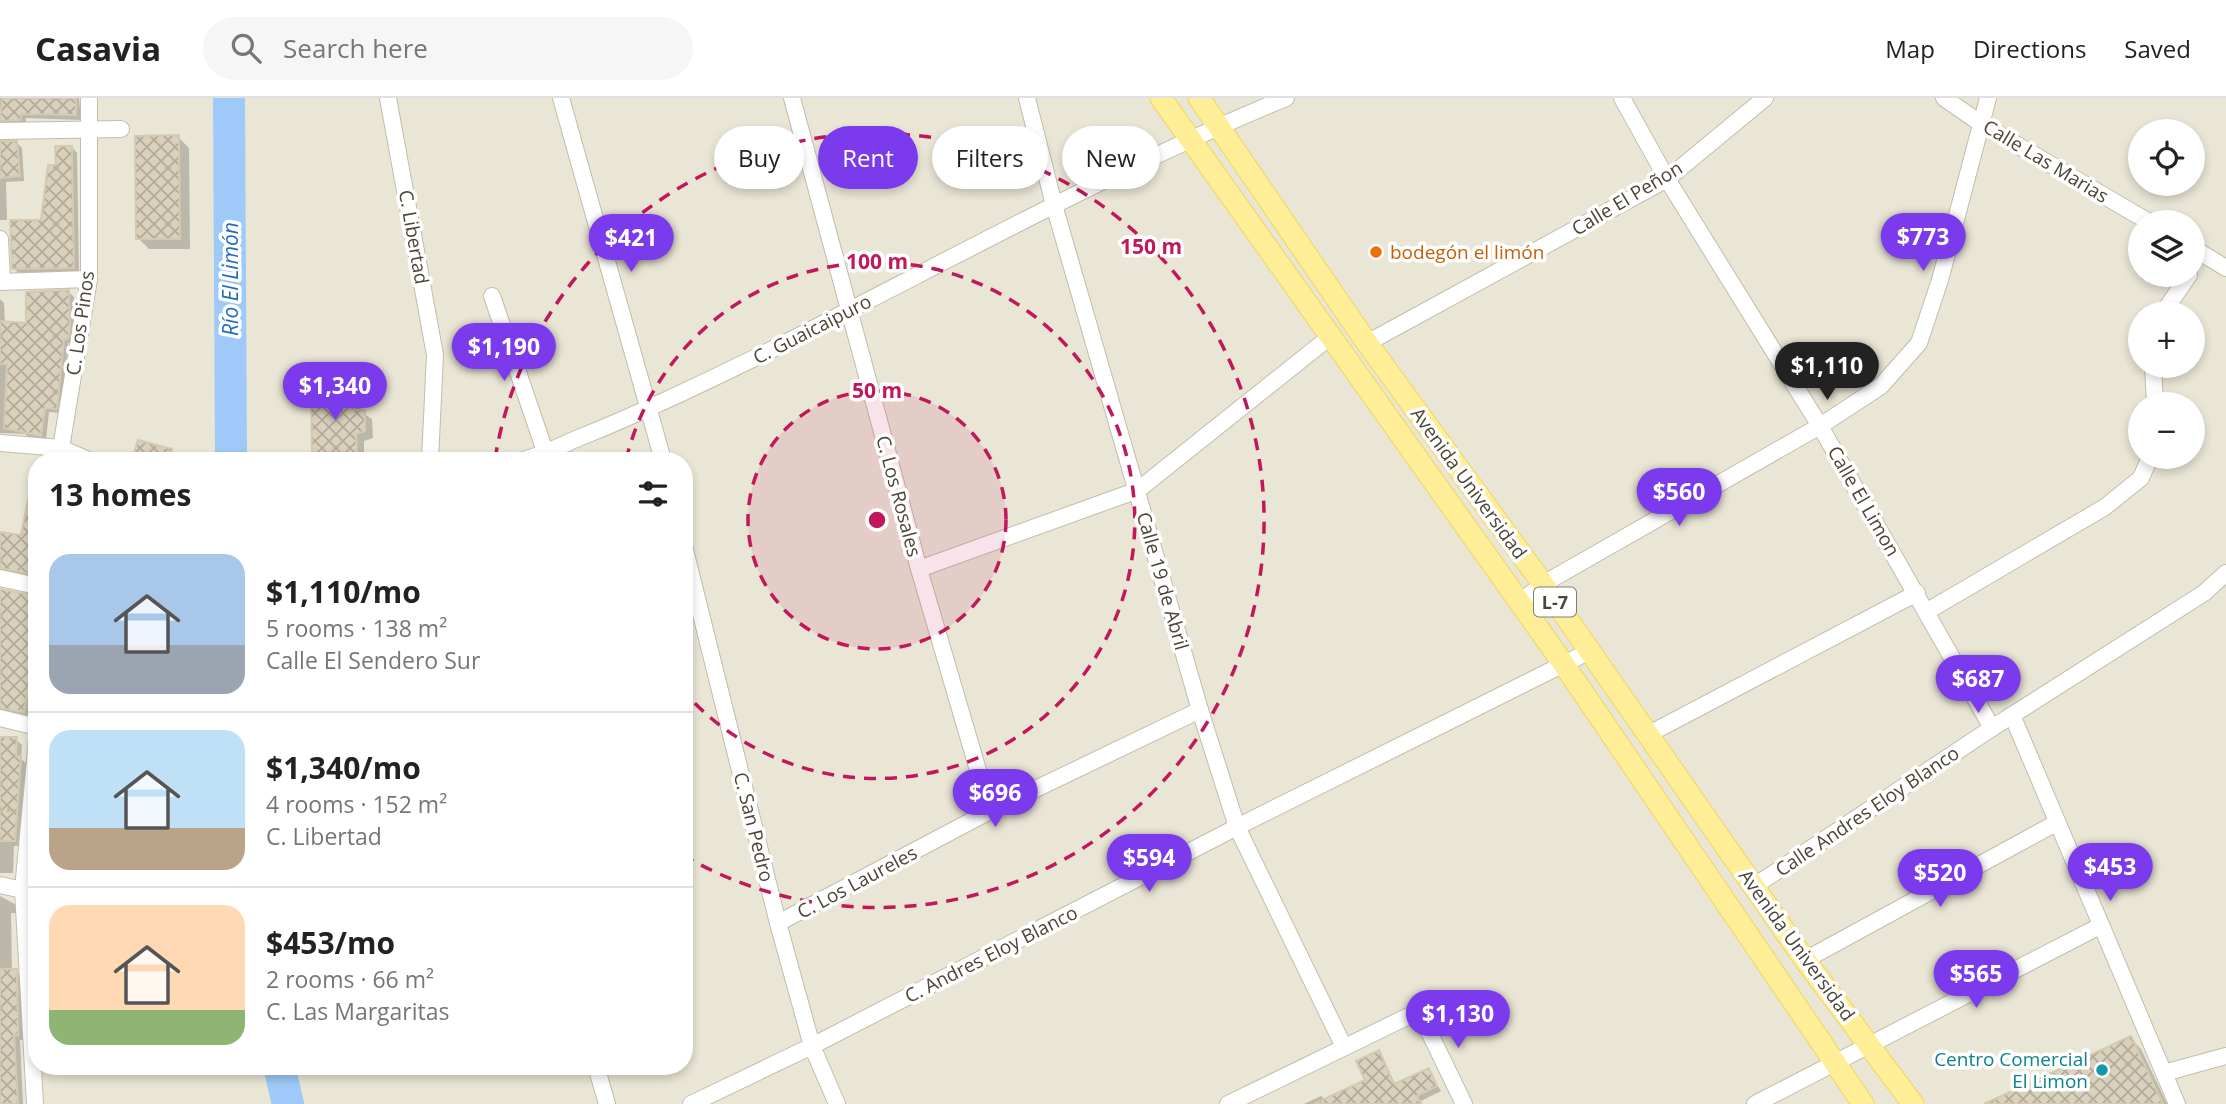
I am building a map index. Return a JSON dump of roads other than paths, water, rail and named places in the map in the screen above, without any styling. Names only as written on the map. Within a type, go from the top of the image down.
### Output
[{"type":"main road","name":"Avenida Universidad","points":[[1161,98],[1565,666],[1863,1104]]},
{"type":"main road","name":"Avenida Universidad","points":[[1199,98],[1367,343],[1544,584],[1753,887],[1913,1104]]},
{"type":"street","name":"C. Los Pinos","points":[[65,452],[89,279],[89,98]]},
{"type":"street","name":"C. Libertad","points":[[388,98],[435,355],[430,452]]},
{"type":"street","points":[[561,98],[661,452]]},
{"type":"street","name":"C. Los Rosales","points":[[792,98],[919,569],[990,811]]},
{"type":"street","name":"Calle 19 de Abril","points":[[1027,98],[1054,205],[1200,710],[1237,827],[1344,1047]]},
{"type":"street","name":"C. Guaicaipuro","points":[[554,452],[563,444],[650,410],[1190,138],[1286,98]]},
{"type":"street","name":"Calle El Limon","points":[[1622,98],[1667,179],[1820,426],[1992,728]]},
{"type":"street","name":"Calle El Peñon","points":[[1367,343],[1667,179],[1765,98]]},
{"type":"street","name":"Calle Las Marias","points":[[1944,98],[1983,125],[2128,210]]},
{"type":"street","points":[[1520,602],[1544,584],[1820,426],[1881,386],[1919,343],[1940,280],[1988,98]]},
{"type":"street","points":[[0,131],[121,129]]},
{"type":"street","points":[[0,239],[1,282],[89,279]]},
{"type":"street","points":[[2205,255],[2226,268]]},
{"type":"street","points":[[492,296],[546,452]]},
{"type":"street","points":[[919,569],[1138,490],[1331,336]]},
{"type":"street","points":[[0,443],[53,452]]},
{"type":"street","points":[[1926,612],[2105,507],[2141,478],[2145,469]]},
{"type":"street","name":"Calle Andres Eloy Blanco","points":[[1753,887],[1992,728],[2204,593],[2226,573]]},
{"type":"street","points":[[0,578],[28,584]]},
{"type":"street","name":"C. San Pedro","points":[[693,591],[812,1046],[837,1104]]},
{"type":"street","points":[[1647,735],[1917,593]]},
{"type":"street","name":"C. Andres Eloy Blanco","points":[[691,1104],[812,1046],[1237,827],[1565,666],[1590,651]]},
{"type":"street","name":"C. Los Laureles","points":[[778,923],[990,811],[1200,710]]},
{"type":"street","points":[[2012,715],[2177,1104]]},
{"type":"street","points":[[0,718],[28,725]]},
{"type":"street","points":[[1805,960],[2056,823]]},
{"type":"street","points":[[28,836],[23,890],[28,979]]},
{"type":"street","points":[[0,885],[23,890]]},
{"type":"street","points":[[1755,1104],[2100,926]]},
{"type":"street","points":[[1228,1104],[1419,1011],[1464,1104]]},
{"type":"street","points":[[2164,1073],[2226,1056]]},
{"type":"street","points":[[33,1075],[35,1104]]},
{"type":"street","points":[[599,1075],[607,1104]]},
{"type":"waterway","name":"Río El Limón","points":[[229,98],[231,452]]},
{"type":"waterway","name":"Río El Limón","points":[[281,1075],[288,1104]]},
{"type":"place","name":"bodegón el limón","points":[[1376,252]]},
{"type":"place","name":"Centro Comercial El Limon","points":[[2102,1070]]}]
